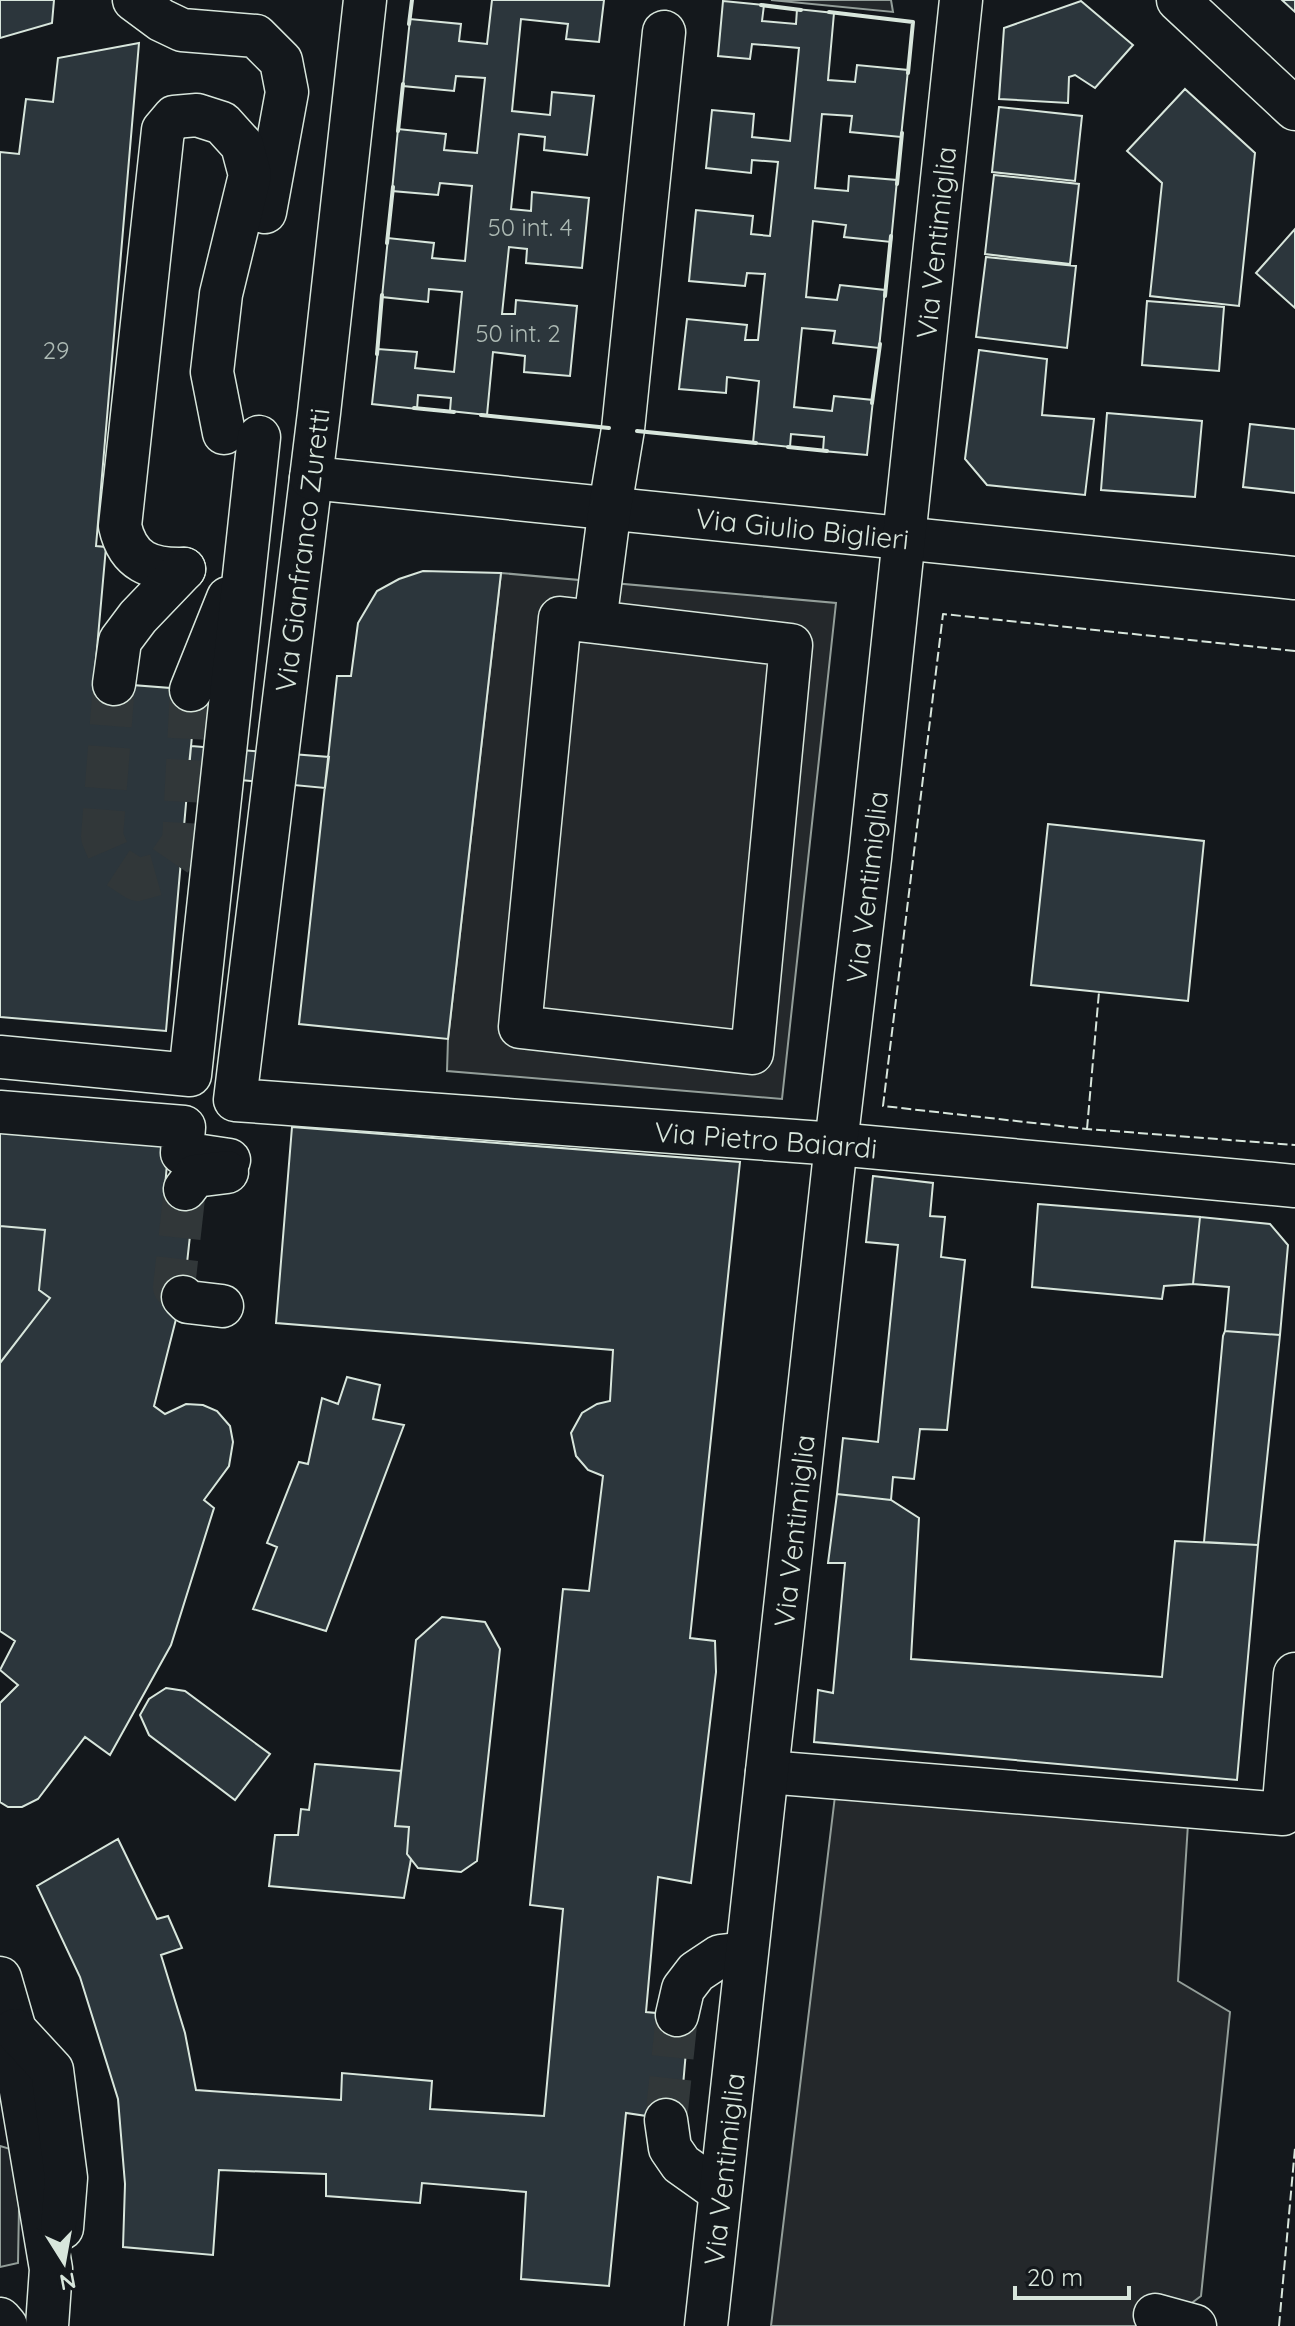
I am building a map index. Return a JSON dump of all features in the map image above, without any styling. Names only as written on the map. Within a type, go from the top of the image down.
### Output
[{"type":"street","points":[[0,1057],[190,1075],[248,550],[242,435],[287,92],[281,61],[256,36],[182,30],[161,20],[134,0]]},
{"type":"street","name":"Via Gianfranco Zuretti","points":[[235,1100],[311,478],[365,0]]},
{"type":"street","name":"Via Ventimiglia","points":[[706,2326],[905,536],[961,0]]},
{"type":"street","points":[[1178,0],[1295,109]]},
{"type":"street","points":[[595,622],[623,429],[664,32]]},
{"type":"street","points":[[114,684],[120,641],[138,617],[184,569],[161,570],[137,558],[124,543],[120,526],[163,130],[174,117],[197,115],[222,123],[242,145],[250,175],[221,294],[212,372],[242,435]]},
{"type":"street","name":"Via Giulio Biglieri","points":[[311,478],[1295,578]]},
{"type":"street","points":[[191,690],[248,550]]},
{"type":"street","points":[[560,618],[595,622],[791,645],[752,1053],[520,1027],[560,618]]},
{"type":"street","name":"Via Pietro Baiardi","points":[[235,1100],[836,1144],[1295,1186]]},
{"type":"street","points":[[0,1112],[184,1127],[182,1153],[228,1166],[195,1176],[185,1189]]},
{"type":"street","points":[[767,1772],[1283,1814],[1295,1674]]},
{"type":"street","points":[[677,2015],[683,1989],[696,1972],[720,1956],[746,1953]]},
{"type":"street","points":[[0,1978],[15,2030],[20,2085],[51,2269],[47,2326]]},
{"type":"street","points":[[666,2120],[670,2148],[681,2164],[719,2191]]},
{"type":"street","points":[[1155,2315],[1195,2326]]},
{"type":"street","points":[[0,2319],[6,2326]]},
{"type":"shaded area","points":[[771,0],[891,0],[893,12]]},
{"type":"shaded area","points":[[501,573],[836,603],[782,1099],[447,1071],[448,1039]]},
{"type":"shaded area","points":[[835,1796],[1188,1824],[1178,1981],[1230,2012],[1201,2296],[1161,2326],[771,2326]]},
{"type":"shaded area","points":[[0,2146],[20,2152],[18,2263],[0,2267]]},
{"type":"building","points":[[0,0],[54,0],[52,23],[0,38]]},
{"type":"building","points":[[492,0],[604,0],[599,42],[566,39],[568,24],[521,19],[512,111],[550,115],[552,92],[594,96],[587,155],[544,150],[545,137],[519,134],[511,209],[531,211],[532,192],[589,198],[582,268],[526,263],[527,249],[509,247],[502,314],[515,314],[516,300],[577,306],[570,376],[524,372],[525,356],[493,352],[487,415],[450,411],[451,398],[418,395],[417,409],[372,404],[378,349],[417,352],[415,368],[454,372],[462,292],[429,289],[428,302],[382,297],[388,238],[434,243],[432,258],[465,261],[472,186],[440,183],[438,195],[392,191],[398,129],[446,134],[444,150],[477,153],[485,78],[456,76],[454,91],[403,86],[410,19],[461,24],[459,41],[487,44]]},
{"type":"building","points":[[1282,0],[1295,0],[1295,12]]},
{"type":"building","points":[[723,1],[764,5],[762,21],[796,24],[797,9],[834,13],[828,80],[855,82],[857,65],[908,70],[901,137],[850,132],[852,116],[822,114],[815,188],[848,191],[849,176],[897,180],[891,242],[844,237],[846,225],[813,221],[806,297],[837,300],[840,285],[885,290],[879,348],[833,343],[835,331],[802,328],[794,407],[832,411],[834,396],[873,400],[867,455],[823,451],[824,437],[791,434],[790,447],[753,443],[759,381],[727,377],[726,393],[679,389],[687,319],[747,325],[745,340],[758,340],[765,274],[747,273],[745,286],[689,281],[696,210],[753,216],[751,234],[770,236],[778,162],[752,160],[751,173],[706,168],[712,110],[754,114],[752,137],[790,141],[799,48],[752,44],[750,59],[718,56]]},
{"type":"building","points":[[1081,1],[1133,45],[1095,88],[1075,75],[1069,77],[1068,103],[999,99],[1004,28]]},
{"type":"building","points":[[139,43],[96,546],[106,547],[94,682],[196,690],[166,1031],[0,1017],[0,152],[19,154],[26,99],[53,102],[58,58]]},
{"type":"building","points":[[1185,89],[1255,153],[1239,306],[1150,296],[1162,183],[1127,151]]},
{"type":"building","points":[[999,107],[1082,116],[1075,181],[992,172]]},
{"type":"building","points":[[994,175],[1079,184],[1070,264],[985,254]]},
{"type":"building","points":[[1295,229],[1295,308],[1256,273]]},
{"type":"building","points":[[986,257],[1076,266],[1067,348],[976,337]]},
{"type":"building","points":[[1147,301],[1224,307],[1219,371],[1142,365]]},
{"type":"building","points":[[979,350],[1047,359],[1042,415],[1094,419],[1085,495],[987,485],[965,459]]},
{"type":"building","points":[[1107,413],[1202,421],[1195,497],[1101,490]]},
{"type":"building","points":[[1250,424],[1295,429],[1295,493],[1243,487]]},
{"type":"building","points":[[423,571],[501,573],[448,1039],[299,1024],[337,676],[351,676],[358,623],[377,591]]},
{"type":"building","points":[[191,746],[329,757],[325,788],[188,775]]},
{"type":"building","points":[[1048,824],[1204,841],[1188,1001],[1031,985]]},
{"type":"building","points":[[0,1115],[170,1129],[165,1187],[195,1190],[181,1318],[176,1319],[154,1406],[165,1414],[186,1404],[203,1405],[217,1411],[230,1426],[233,1442],[229,1466],[204,1500],[214,1508],[171,1645],[110,1755],[85,1737],[38,1799],[22,1807],[8,1807],[0,1802],[0,1703],[18,1685],[0,1670],[15,1641],[0,1631],[0,1363],[50,1298],[39,1290],[45,1230],[0,1226]]},
{"type":"building","points":[[292,1127],[740,1162],[690,1638],[715,1641],[716,1672],[691,1883],[658,1877],[646,2012],[689,2016],[680,2121],[626,2113],[609,2286],[521,2279],[526,2192],[422,2183],[420,2203],[326,2196],[326,2174],[219,2170],[213,2255],[123,2247],[125,2184],[118,2099],[80,1977],[37,1886],[118,1839],[157,1919],[168,1916],[182,1948],[161,1955],[185,2033],[196,2090],[341,2100],[342,2073],[432,2081],[430,2109],[544,2116],[563,1909],[530,1905],[563,1589],[589,1591],[603,1476],[588,1470],[576,1456],[571,1433],[582,1413],[610,1401],[613,1350],[276,1323]]},
{"type":"building","points":[[873,1176],[933,1183],[930,1216],[945,1217],[941,1257],[965,1260],[947,1430],[920,1429],[914,1479],[893,1477],[891,1500],[837,1494],[843,1438],[878,1442],[898,1245],[866,1242]]},
{"type":"building","points":[[1038,1204],[1200,1217],[1193,1284],[1164,1286],[1162,1299],[1032,1287]]},
{"type":"building","points":[[1200,1217],[1270,1224],[1288,1245],[1280,1335],[1225,1331],[1229,1287],[1193,1284]]},
{"type":"building","points":[[0,1226],[45,1230],[39,1290],[50,1298],[0,1363]]},
{"type":"building","points":[[1225,1331],[1280,1335],[1258,1545],[1204,1542]]},
{"type":"building","points":[[347,1377],[380,1385],[373,1419],[404,1425],[326,1631],[253,1609],[277,1547],[267,1543],[299,1462],[308,1464],[322,1398],[338,1404]]},
{"type":"building","points":[[837,1494],[891,1500],[919,1518],[911,1659],[1162,1677],[1175,1541],[1258,1545],[1237,1780],[814,1742],[818,1690],[833,1693],[845,1563],[828,1563]]},
{"type":"building","points":[[442,1617],[485,1622],[500,1649],[477,1861],[461,1872],[418,1868],[407,1854],[409,1827],[395,1826],[416,1640]]},
{"type":"building","points":[[166,1688],[185,1691],[270,1754],[235,1800],[149,1735],[140,1715],[149,1699]]},
{"type":"building","points":[[315,1764],[401,1771],[395,1826],[409,1827],[407,1854],[411,1859],[404,1898],[269,1886],[275,1835],[298,1835],[301,1809],[309,1810]]},
{"type":"tunnel","points":[[114,684],[102,837],[114,865],[137,880],[162,873],[183,842],[191,690]]},
{"type":"tunnel","points":[[183,1297],[174,1287],[185,1189]]},
{"type":"tunnel","points":[[666,2120],[677,2015]]},
{"type":"fence","points":[[1295,651],[943,614],[883,1106],[1087,1129],[1295,1145]]},
{"type":"fence","points":[[1087,1129],[1099,992]]},
{"type":"fence","points":[[1279,2326],[1295,2148]]},
{"type":"wall","points":[[409,24],[412,0]]},
{"type":"wall","points":[[761,5],[801,10]]},
{"type":"wall","points":[[829,12],[913,22],[908,73]]},
{"type":"wall","points":[[398,131],[403,84]]},
{"type":"wall","points":[[897,184],[902,133]]},
{"type":"wall","points":[[387,243],[393,187]]},
{"type":"wall","points":[[885,296],[891,236]]},
{"type":"wall","points":[[377,354],[382,295]]},
{"type":"wall","points":[[872,403],[880,344]]},
{"type":"wall","points":[[414,408],[454,412]]},
{"type":"wall","points":[[481,415],[609,428]]},
{"type":"wall","points":[[637,431],[756,443]]},
{"type":"wall","points":[[788,447],[827,451]]}]
